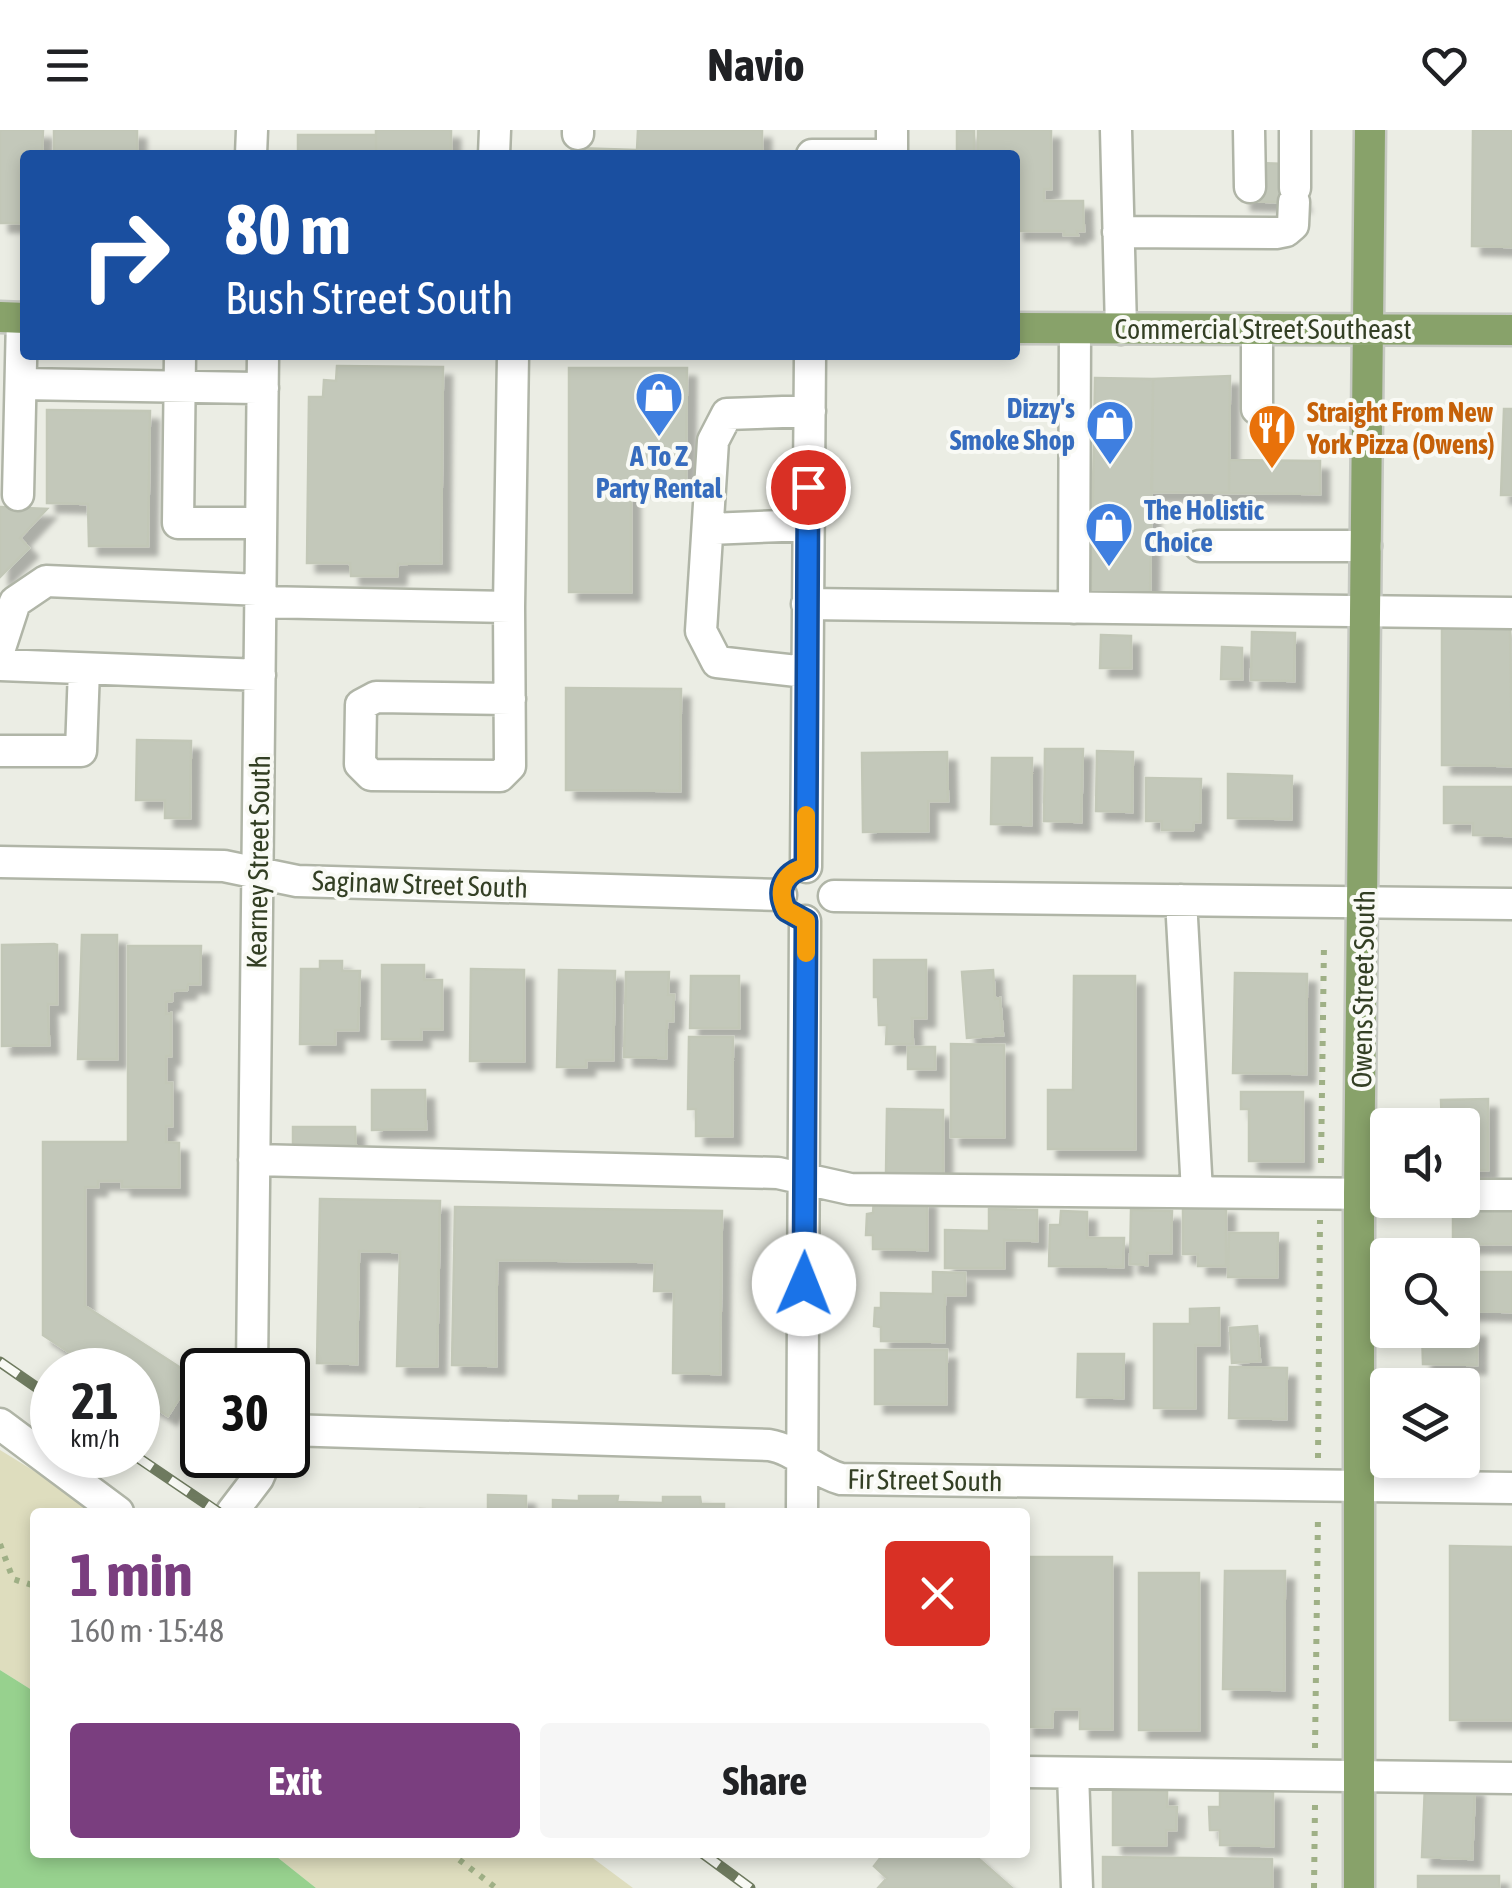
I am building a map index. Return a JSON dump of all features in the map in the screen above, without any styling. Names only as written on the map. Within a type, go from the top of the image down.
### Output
[{"type":"main road","name":"Owens Street South","points":[[1370,130],[1364,903],[1370,1108]]},
{"type":"main road","name":"Commercial Street Southeast","points":[[1020,328],[1512,330]]},
{"type":"main road","name":"Owens Street South","points":[[1359,1888],[1358,1488],[1372,1218]]},
{"type":"street","points":[[1116,130],[1121,328]]},
{"type":"street","points":[[1249,130],[1249,234]]},
{"type":"street","points":[[1118,232],[1286,232],[1293,225],[1295,130]]},
{"type":"street","points":[[16,318],[20,384],[18,495]]},
{"type":"street","points":[[1074,608],[1075,328]]},
{"type":"street","points":[[1257,330],[1257,409]]},
{"type":"street","points":[[180,360],[178,523],[261,524]]},
{"type":"street","name":"Kearney Street South","points":[[252,1348],[262,360]]},
{"type":"street","points":[[510,699],[376,697],[362,705],[360,764],[371,774],[500,776],[510,766],[513,360]]},
{"type":"street","points":[[806,867],[810,360]]},
{"type":"street","points":[[20,384],[263,388]]},
{"type":"street","points":[[806,672],[717,662],[701,631],[714,440],[726,414],[810,411]]},
{"type":"street","points":[[708,528],[808,525]]},
{"type":"street","points":[[1200,546],[1366,546]]},
{"type":"street","points":[[0,648],[15,602],[46,581],[509,607]]},
{"type":"street","points":[[807,604],[1512,613]]},
{"type":"street","points":[[0,666],[260,675]]},
{"type":"street","points":[[0,751],[80,751],[84,669]]},
{"type":"street","name":"Saginaw Street South","points":[[0,862],[224,866],[297,881],[781,895]]},
{"type":"street","points":[[806,867],[829,878],[834,896],[822,917],[806,921],[786,910],[781,895],[791,873],[806,867]]},
{"type":"street","points":[[834,896],[1512,904]]},
{"type":"street","points":[[1181,900],[1197,1192]]},
{"type":"street","points":[[802,1508],[806,921]]},
{"type":"street","points":[[254,1160],[778,1172],[850,1189],[1370,1194]]},
{"type":"street","points":[[1480,1194],[1512,1195]]},
{"type":"street","points":[[0,1424],[113,1508]]},
{"type":"street","name":"Fir Street South","points":[[310,1431],[769,1444],[841,1479],[1512,1488]]},
{"type":"street","points":[[235,1508],[258,1478]]},
{"type":"street","points":[[1030,1772],[1512,1778]]},
{"type":"street","points":[[1073,1773],[1077,1888]]},
{"type":"path","points":[[1314,1888],[1324,944]]},
{"type":"path","points":[[0,1544],[13,1579],[30,1584]]},
{"type":"path","points":[[457,1858],[496,1888]]},
{"type":"shaded area","points":[[0,1450],[30,1468],[30,1478],[46,1478],[94,1508],[30,1508],[30,1689],[0,1670]]},
{"type":"shaded area","points":[[0,1670],[30,1689],[30,1858],[278,1858],[316,1888],[0,1888]]},
{"type":"shaded area","points":[[278,1858],[593,1858],[633,1888],[316,1888]]},
{"type":"building","points":[[0,130],[43,130],[42,150],[20,150],[20,223],[0,223]]},
{"type":"building","points":[[54,130],[137,130],[137,150],[54,150]]},
{"type":"building","points":[[376,130],[451,130],[451,150],[376,150]]},
{"type":"building","points":[[638,130],[762,130],[762,150],[637,150]]},
{"type":"building","points":[[978,130],[1051,130],[1051,189],[1044,189],[1044,201],[1083,201],[1084,231],[1064,235],[1064,231],[1020,231],[1020,150],[978,150]]},
{"type":"building","points":[[1473,130],[1512,130],[1512,247],[1472,246]]},
{"type":"building","points":[[957,131],[974,131],[974,150],[957,150]]},
{"type":"building","points":[[298,135],[376,135],[376,150],[298,150]]},
{"type":"building","points":[[1261,163],[1285,164],[1302,203],[1242,201],[1242,187]]},
{"type":"building","points":[[337,366],[443,367],[441,563],[398,564],[397,576],[351,576],[350,563],[307,563],[309,397],[323,397],[324,380],[336,381]]},
{"type":"building","points":[[569,368],[687,368],[686,486],[631,486],[631,592],[569,592]]},
{"type":"building","points":[[1230,376],[1229,493],[1152,492],[1153,379]]},
{"type":"building","points":[[1095,378],[1153,379],[1150,600],[1091,599]]},
{"type":"building","points":[[1504,409],[1512,409],[1512,495],[1501,495]]},
{"type":"building","points":[[47,410],[150,411],[148,546],[89,546],[88,504],[47,503]]},
{"type":"building","points":[[1229,460],[1320,461],[1320,494],[1229,493]]},
{"type":"building","points":[[0,507],[47,509],[20,538],[29,548],[0,577]]},
{"type":"building","points":[[1442,626],[1510,626],[1512,766],[1442,765]]},
{"type":"building","points":[[1252,632],[1295,633],[1294,681],[1251,680]]},
{"type":"building","points":[[1101,635],[1131,636],[1131,668],[1100,668]]},
{"type":"building","points":[[1222,647],[1242,648],[1242,679],[1221,679]]},
{"type":"building","points":[[566,688],[681,689],[680,791],[566,790]]},
{"type":"building","points":[[137,740],[191,741],[190,818],[165,818],[165,800],[136,800]]},
{"type":"building","points":[[1045,749],[1083,749],[1081,822],[1044,821]]},
{"type":"building","points":[[1097,751],[1133,752],[1132,812],[1096,811]]},
{"type":"building","points":[[947,752],[948,801],[928,801],[928,831],[863,832],[862,753]]},
{"type":"building","points":[[992,758],[1032,758],[1031,825],[991,824]]},
{"type":"building","points":[[1228,774],[1292,776],[1291,819],[1228,818]]},
{"type":"building","points":[[1146,778],[1201,779],[1200,822],[1194,822],[1193,830],[1162,830],[1162,821],[1146,821]]},
{"type":"building","points":[[1444,787],[1512,787],[1512,836],[1473,835],[1473,823],[1444,823]]},
{"type":"building","points":[[82,935],[117,935],[117,1059],[78,1059]]},
{"type":"building","points":[[54,944],[57,1004],[48,1004],[49,1045],[2,1046],[2,945]]},
{"type":"building","points":[[128,946],[201,946],[200,984],[172,991],[172,1001],[166,1002],[166,1014],[171,1013],[171,1056],[166,1056],[166,1083],[172,1083],[172,1126],[166,1126],[166,1142],[179,1143],[179,1187],[122,1187],[122,1181],[98,1181],[98,1187],[85,1187],[85,1306],[150,1348],[63,1348],[43,1335],[43,1142],[128,1142]]},
{"type":"building","points":[[874,960],[926,960],[926,1018],[912,1018],[913,1044],[886,1044],[887,1025],[879,1025],[878,997],[874,997]]},
{"type":"building","points":[[320,961],[342,961],[342,971],[360,971],[358,1030],[335,1030],[335,1044],[300,1044],[301,969],[320,969]]},
{"type":"building","points":[[382,965],[424,965],[424,980],[442,980],[442,1029],[421,1029],[421,1039],[382,1039]]},
{"type":"building","points":[[471,969],[524,970],[524,1061],[470,1061]]},
{"type":"building","points":[[559,970],[615,971],[613,1060],[586,1060],[586,1067],[557,1067]]},
{"type":"building","points":[[993,970],[1003,1035],[967,1038],[962,972]]},
{"type":"building","points":[[626,972],[669,972],[668,995],[674,995],[673,1021],[667,1021],[666,1058],[624,1057]]},
{"type":"building","points":[[1235,973],[1307,974],[1306,1074],[1233,1073]]},
{"type":"building","points":[[691,976],[739,976],[739,1028],[690,1028]]},
{"type":"building","points":[[1074,976],[1135,976],[1135,1149],[1048,1149],[1048,1090],[1073,1090]]},
{"type":"building","points":[[689,1037],[733,1037],[732,1136],[696,1136],[696,1109],[688,1109]]},
{"type":"building","points":[[951,1044],[1004,1045],[1004,1137],[951,1137]]},
{"type":"building","points":[[908,1047],[935,1047],[935,1069],[908,1069]]},
{"type":"building","points":[[372,1090],[425,1090],[426,1129],[372,1130]]},
{"type":"building","points":[[1241,1092],[1303,1092],[1303,1161],[1249,1161],[1249,1109],[1241,1109]]},
{"type":"building","points":[[1488,1099],[1488,1170],[1480,1170],[1480,1108],[1441,1108],[1441,1100]]},
{"type":"building","points":[[887,1109],[943,1110],[943,1174],[886,1173]]},
{"type":"building","points":[[293,1127],[355,1127],[356,1149],[293,1149]]},
{"type":"building","points":[[874,1198],[927,1198],[927,1250],[873,1249],[873,1235],[866,1235],[867,1214],[873,1213]]},
{"type":"building","points":[[320,1199],[440,1201],[437,1366],[397,1366],[400,1252],[359,1251],[357,1364],[317,1363]]},
{"type":"building","points":[[1480,1203],[1512,1204],[1512,1244],[1480,1244],[1480,1238],[1453,1238],[1453,1218],[1480,1218]]},
{"type":"building","points":[[1183,1206],[1226,1206],[1226,1266],[1198,1266],[1198,1254],[1183,1254]]},
{"type":"building","points":[[455,1207],[722,1211],[720,1374],[673,1373],[674,1291],[654,1291],[655,1262],[497,1260],[496,1366],[452,1365]]},
{"type":"building","points":[[989,1209],[1037,1210],[1037,1241],[1004,1240],[1004,1268],[945,1268],[945,1230],[989,1231]]},
{"type":"building","points":[[1131,1210],[1172,1211],[1171,1253],[1147,1253],[1147,1265],[1130,1264]]},
{"type":"building","points":[[1061,1211],[1087,1212],[1087,1238],[1124,1238],[1123,1267],[1049,1266],[1050,1225],[1060,1225]]},
{"type":"building","points":[[1229,1233],[1278,1233],[1277,1277],[1228,1277]]},
{"type":"building","points":[[933,1272],[965,1273],[965,1295],[945,1295],[944,1342],[881,1341],[881,1327],[874,1326],[875,1308],[881,1308],[881,1293],[933,1294]]},
{"type":"building","points":[[1480,1272],[1512,1272],[1512,1312],[1480,1311]]},
{"type":"building","points":[[1219,1308],[1219,1345],[1195,1345],[1195,1408],[1154,1408],[1154,1324],[1190,1324],[1190,1309]]},
{"type":"building","points":[[1257,1326],[1260,1361],[1232,1363],[1230,1328]]},
{"type":"building","points":[[1423,1348],[1477,1348],[1477,1365],[1423,1364]]},
{"type":"building","points":[[875,1350],[947,1350],[946,1404],[875,1404]]},
{"type":"building","points":[[1078,1354],[1124,1354],[1123,1398],[1077,1397]]},
{"type":"building","points":[[160,1355],[180,1368],[180,1397],[168,1416],[160,1411]]},
{"type":"building","points":[[1230,1367],[1287,1368],[1286,1419],[1229,1418]]},
{"type":"building","points":[[488,1495],[526,1496],[526,1508],[488,1508]]},
{"type":"building","points":[[579,1496],[618,1496],[617,1502],[663,1503],[663,1497],[700,1497],[701,1504],[724,1504],[724,1508],[553,1508],[553,1500],[579,1501]]},
{"type":"building","points":[[1450,1546],[1512,1547],[1512,1720],[1450,1720]]},
{"type":"building","points":[[1030,1557],[1112,1557],[1112,1729],[1080,1729],[1080,1709],[1053,1709],[1052,1727],[1030,1727]]},
{"type":"building","points":[[1225,1571],[1285,1571],[1284,1690],[1223,1689]]},
{"type":"building","points":[[1139,1573],[1199,1573],[1199,1730],[1139,1730]]},
{"type":"building","points":[[1425,1785],[1475,1787],[1472,1859],[1422,1857]]},
{"type":"building","points":[[1113,1791],[1167,1791],[1167,1807],[1177,1807],[1176,1830],[1166,1830],[1166,1845],[1113,1845]]},
{"type":"building","points":[[1220,1791],[1273,1791],[1273,1846],[1220,1845],[1220,1830],[1210,1830],[1209,1807],[1220,1807]]},
{"type":"building","points":[[1103,1857],[1272,1859],[1272,1888],[1103,1888]]},
{"type":"building","points":[[880,1858],[978,1858],[1012,1888],[878,1888],[887,1878],[874,1866]]},
{"type":"building","points":[[1418,1876],[1499,1876],[1499,1888],[1418,1888]]},
{"type":"railway","points":[[0,1362],[30,1383]]},
{"type":"railway","points":[[160,1473],[212,1508]]},
{"type":"railway","points":[[709,1858],[750,1888]]},
{"type":"slow traffic","points":[[806,815],[806,867],[791,873],[781,895],[791,916],[806,921],[806,953]]},
{"type":"place","name":"A To Z Party Rental","points":[[659,438]]},
{"type":"place","name":"Dizzy's Smoke Shop","points":[[1110,466]]},
{"type":"place","name":"Straight From New York Pizza (Owens)","points":[[1272,470]]},
{"type":"place","name":"The Holistic Choice","points":[[1109,568]]},
{"type":"route","points":[[804,1284],[806,921],[791,916],[781,895],[791,873],[806,867],[808,487]]}]
